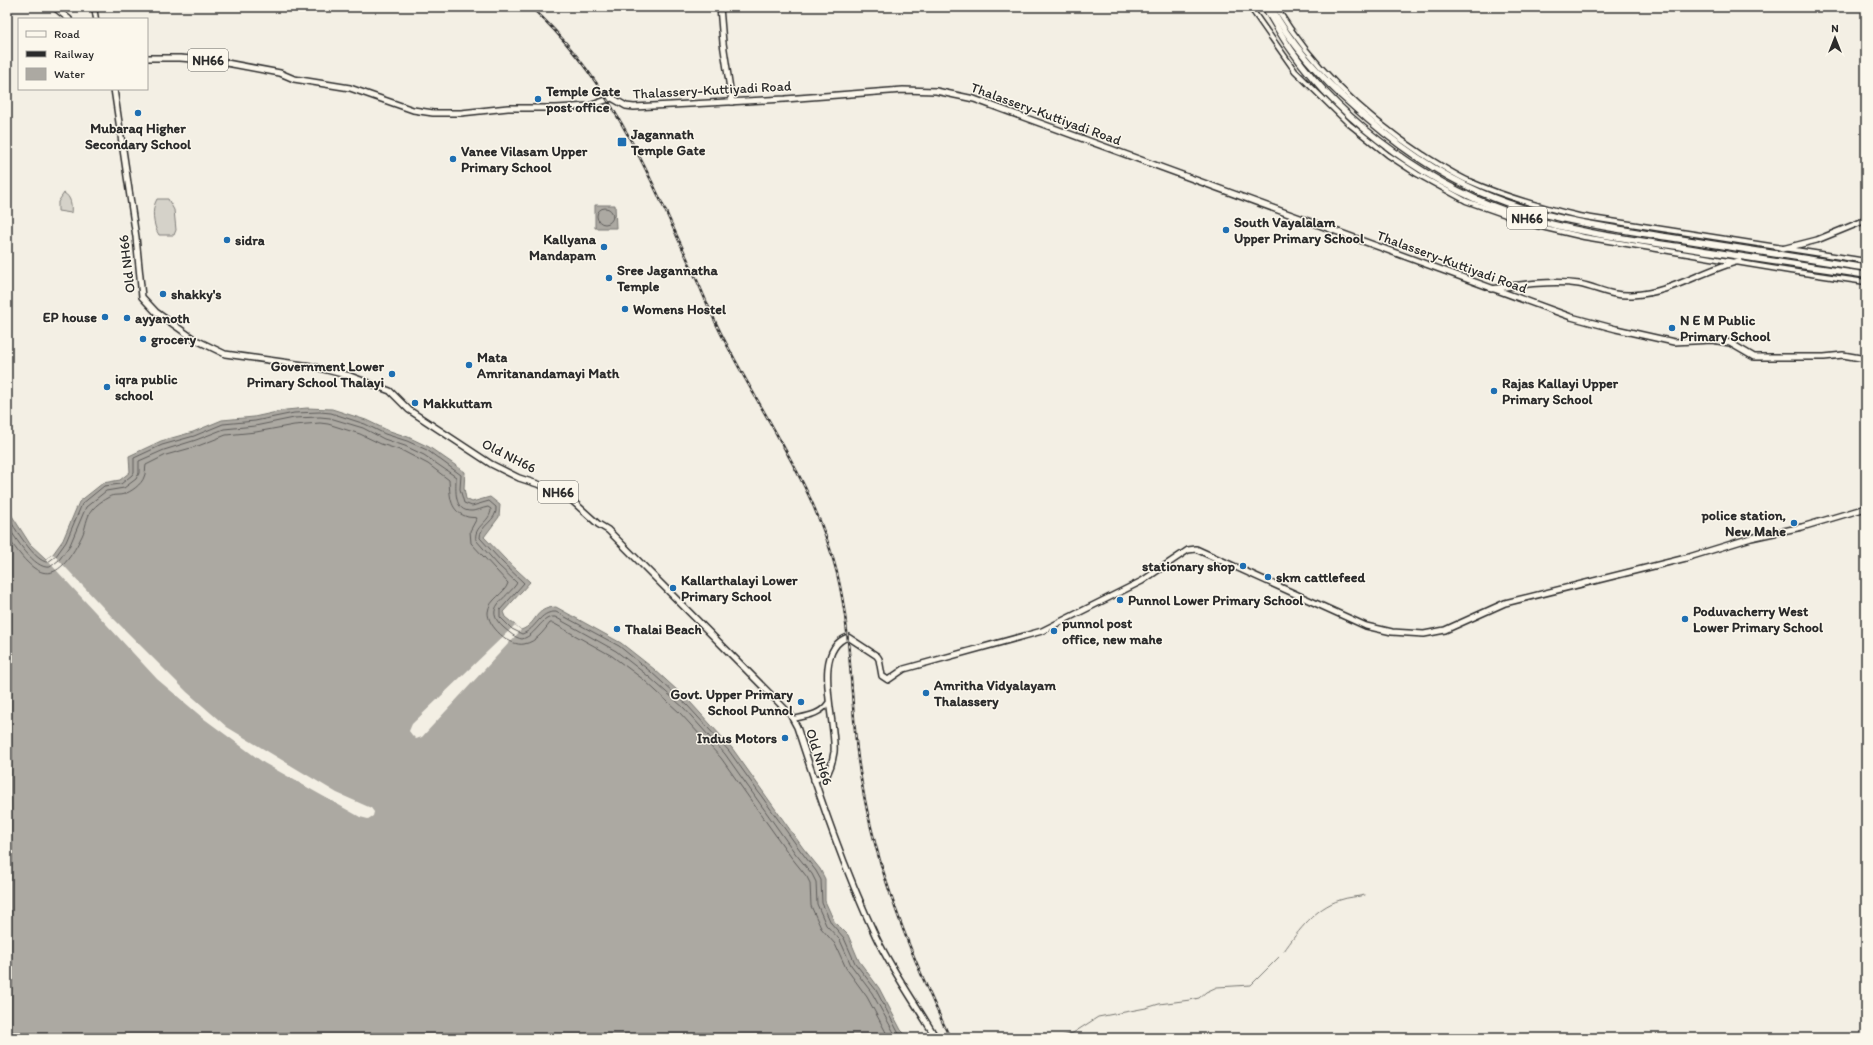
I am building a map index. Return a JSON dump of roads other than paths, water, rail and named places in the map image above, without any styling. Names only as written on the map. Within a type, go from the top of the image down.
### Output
[{"type":"highway","name":"NH66","points":[[1265,7],[1292,52],[1325,92],[1372,136],[1431,175],[1473,197],[1520,216],[1558,226],[1625,239],[1866,275]]},
{"type":"highway","name":"NH66","points":[[1271,7],[1298,47],[1327,83],[1378,130],[1411,154],[1453,180],[1484,194],[1580,223],[1866,268]]},
{"type":"main road","points":[[54,7],[68,18]]},
{"type":"main road","points":[[720,7],[723,43],[732,102]]},
{"type":"main road","name":"Thalassery-Kuttiyadi Road","points":[[148,58],[180,58],[216,61],[280,72],[294,79],[350,88],[413,110],[433,113],[461,113],[508,108],[560,108],[589,106],[612,98],[632,107],[786,99],[903,90],[936,91],[974,99],[1570,317],[1674,342],[1712,340],[1730,343],[1754,357],[1824,357],[1843,355],[1866,359]]},
{"type":"main road","name":"Old NH66","points":[[114,90],[136,237],[142,297],[156,312],[194,339],[225,354],[311,366],[350,376],[390,391],[409,410],[491,464],[519,478],[550,488],[568,497],[598,524],[608,530],[790,714],[834,836],[876,936],[888,960],[936,1038]]},
{"type":"main road","points":[[1782,249],[1816,240],[1866,220]]},
{"type":"main road","points":[[1490,289],[1530,284],[1569,283],[1590,287],[1611,294],[1648,294],[1689,281],[1739,261]]},
{"type":"main road","points":[[814,780],[827,775],[834,752],[832,720],[828,703],[830,658],[837,643],[841,639],[848,637],[877,656],[879,659],[882,676],[888,680],[904,669],[1042,631],[1142,581],[1188,550],[1196,549],[1366,626],[1392,632],[1424,634],[1445,630],[1505,603],[1686,558],[1751,538],[1802,527],[1866,508]]},
{"type":"street","points":[[94,7],[96,18]]},
{"type":"street","points":[[1250,7],[1295,71],[1349,124],[1393,158],[1417,174],[1466,201],[1543,228],[1624,244],[1866,282]]},
{"type":"street","points":[[1276,7],[1304,48],[1332,82],[1357,105],[1405,143],[1468,180],[1514,199],[1550,209],[1618,223],[1745,241],[1782,249],[1866,261]]},
{"type":"street","points":[[793,719],[814,714],[824,709],[828,703]]},
{"type":"water","points":[[595,205],[615,205],[616,228],[595,228]]},
{"type":"water","points":[[307,408],[332,409],[366,420],[429,447],[465,472],[464,488],[466,499],[472,502],[490,497],[500,505],[499,517],[484,537],[530,582],[503,612],[505,617],[521,630],[530,624],[543,610],[556,607],[621,643],[654,669],[690,702],[732,748],[803,848],[820,869],[825,879],[825,901],[834,921],[848,935],[859,961],[879,988],[901,1030],[909,1038],[7,1038],[7,508],[30,544],[46,559],[53,554],[63,540],[79,502],[103,483],[120,480],[130,472],[129,456],[161,441],[193,432],[222,420],[254,417],[286,410]]},
{"type":"waterway","points":[[1284,951],[1308,921],[1323,908],[1343,899],[1365,895]]},
{"type":"waterway","points":[[1057,1038],[1073,1033],[1098,1017],[1146,1008],[1159,1004],[1199,998],[1206,992],[1217,987],[1251,985],[1280,956]]},
{"type":"tunnel","points":[[1739,261],[1782,249]]},
{"type":"railway","points":[[531,7],[560,36],[586,68],[609,102],[648,174],[719,329],[803,483],[816,512],[828,542],[842,596],[848,642],[855,736],[864,795],[872,831],[893,902],[920,971],[950,1038]]},
{"type":"place","name":"Temple Gate post office","points":[[538,99]]},
{"type":"place","name":"Mubaraq Higher Secondary School","points":[[138,113]]},
{"type":"place","name":"Jagannath Temple Gate","points":[[622,142]]},
{"type":"place","name":"Vanee Vilasam Upper Primary School","points":[[453,159]]},
{"type":"place","name":"South Vayalalam Upper Primary School","points":[[1226,230]]},
{"type":"place","name":"sidra","points":[[227,240]]},
{"type":"place","name":"Kallyana Mandapam","points":[[604,247]]},
{"type":"place","name":"Sree Jagannatha Temple","points":[[609,278]]},
{"type":"place","name":"shakky's","points":[[163,294]]},
{"type":"place","name":"Womens Hostel","points":[[625,309]]},
{"type":"place","name":"EP house","points":[[105,317]]},
{"type":"place","name":"ayyanoth","points":[[127,318]]},
{"type":"place","name":"N E M Public Primary School","points":[[1672,328]]},
{"type":"place","name":"grocery","points":[[143,339]]},
{"type":"place","name":"Mata Amritanandamayi Math","points":[[469,365]]},
{"type":"place","name":"Government Lower Primary School Thalayi","points":[[392,374]]},
{"type":"place","name":"iqra public school","points":[[107,387]]},
{"type":"place","name":"Rajas Kallayi Upper Primary School","points":[[1494,391]]},
{"type":"place","name":"Makkuttam","points":[[415,403]]},
{"type":"place","name":"police station, New Mahe","points":[[1794,523]]},
{"type":"place","name":"stationary shop","points":[[1243,566]]},
{"type":"place","name":"skm cattlefeed","points":[[1268,577]]},
{"type":"place","name":"Kallarthalayi Lower Primary School","points":[[673,588]]},
{"type":"place","name":"Punnol Lower Primary School","points":[[1120,600]]},
{"type":"place","name":"Poduvacherry West Lower Primary School","points":[[1685,619]]},
{"type":"place","name":"Thalai Beach","points":[[617,629]]},
{"type":"place","name":"punnol post office, new mahe","points":[[1054,631]]},
{"type":"place","name":"Amritha Vidyalayam Thalassery","points":[[926,693]]},
{"type":"place","name":"Govt. Upper Primary School Punnol","points":[[801,702]]},
{"type":"place","name":"Indus Motors","points":[[785,738]]}]
